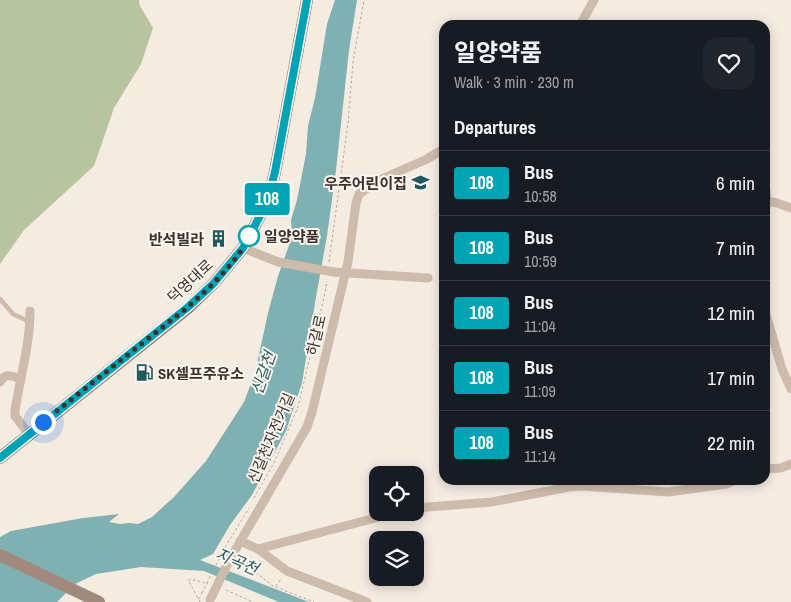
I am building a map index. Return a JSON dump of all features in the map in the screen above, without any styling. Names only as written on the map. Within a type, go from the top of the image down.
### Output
[{"type":"main road","name":"덕영대로","points":[[0,458],[188,307],[213,284],[243,248],[262,212],[275,172],[307,0]]},
{"type":"main road","points":[[0,556],[99,602]]},
{"type":"street","points":[[583,20],[594,0]]},
{"type":"street","name":"하갈로","points":[[210,601],[240,541],[307,428],[350,273],[356,203],[359,194],[377,181],[439,152]]},
{"type":"street","points":[[770,202],[791,208]]},
{"type":"street","points":[[243,248],[278,262],[331,273],[428,278]]},
{"type":"street","points":[[29,434],[15,416],[27,348],[30,311]]},
{"type":"street","points":[[770,328],[791,390]]},
{"type":"street","points":[[0,382],[8,375],[21,379]]},
{"type":"street","points":[[770,469],[781,468],[791,464]]},
{"type":"street","points":[[424,507],[492,502],[582,486],[668,492],[719,485]]},
{"type":"street","points":[[258,549],[369,520]]},
{"type":"street","points":[[240,541],[258,549],[287,571],[367,602]]},
{"type":"lane","points":[[0,299],[13,314],[30,322]]},
{"type":"path","points":[[329,264],[348,123],[353,62],[364,0]]},
{"type":"path","name":"신갈천자전거길","points":[[199,601],[224,549],[274,463],[298,407],[331,273]]},
{"type":"path","points":[[230,559],[256,572],[275,587],[314,602]]},
{"type":"path","points":[[275,587],[287,571]]},
{"type":"path","points":[[188,580],[199,601]]},
{"type":"green space","points":[[0,0],[139,0],[140,6],[153,28],[141,64],[114,108],[94,166],[24,230],[0,264]]},
{"type":"water","name":"신갈천","points":[[335,0],[357,0],[349,50],[327,236],[302,383],[286,431],[252,495],[230,525],[213,554],[200,560],[309,602],[279,602],[204,571],[141,567],[96,574],[75,584],[57,602],[0,602],[0,537],[11,531],[83,518],[119,514],[109,522],[138,524],[152,517],[174,497],[206,461],[244,402],[255,373],[278,276],[292,237],[291,220],[306,154],[308,126],[315,98],[327,24]]},
{"type":"bus line","name":"108","points":[[0,458],[188,307],[213,284],[243,248],[262,212],[275,172],[307,0]]},
{"type":"place","name":"우주어린이집","points":[[421,183]]},
{"type":"place","name":"일양약품","points":[[249,236]]},
{"type":"place","name":"반석빌라","points":[[218,239]]},
{"type":"place","name":"SK셀프주유소","points":[[144,373]]},
{"type":"route","points":[[43,422],[188,307],[231,264],[249,236]]},
{"type":"water label","name":"지곡천","points":[[237,561]]}]
